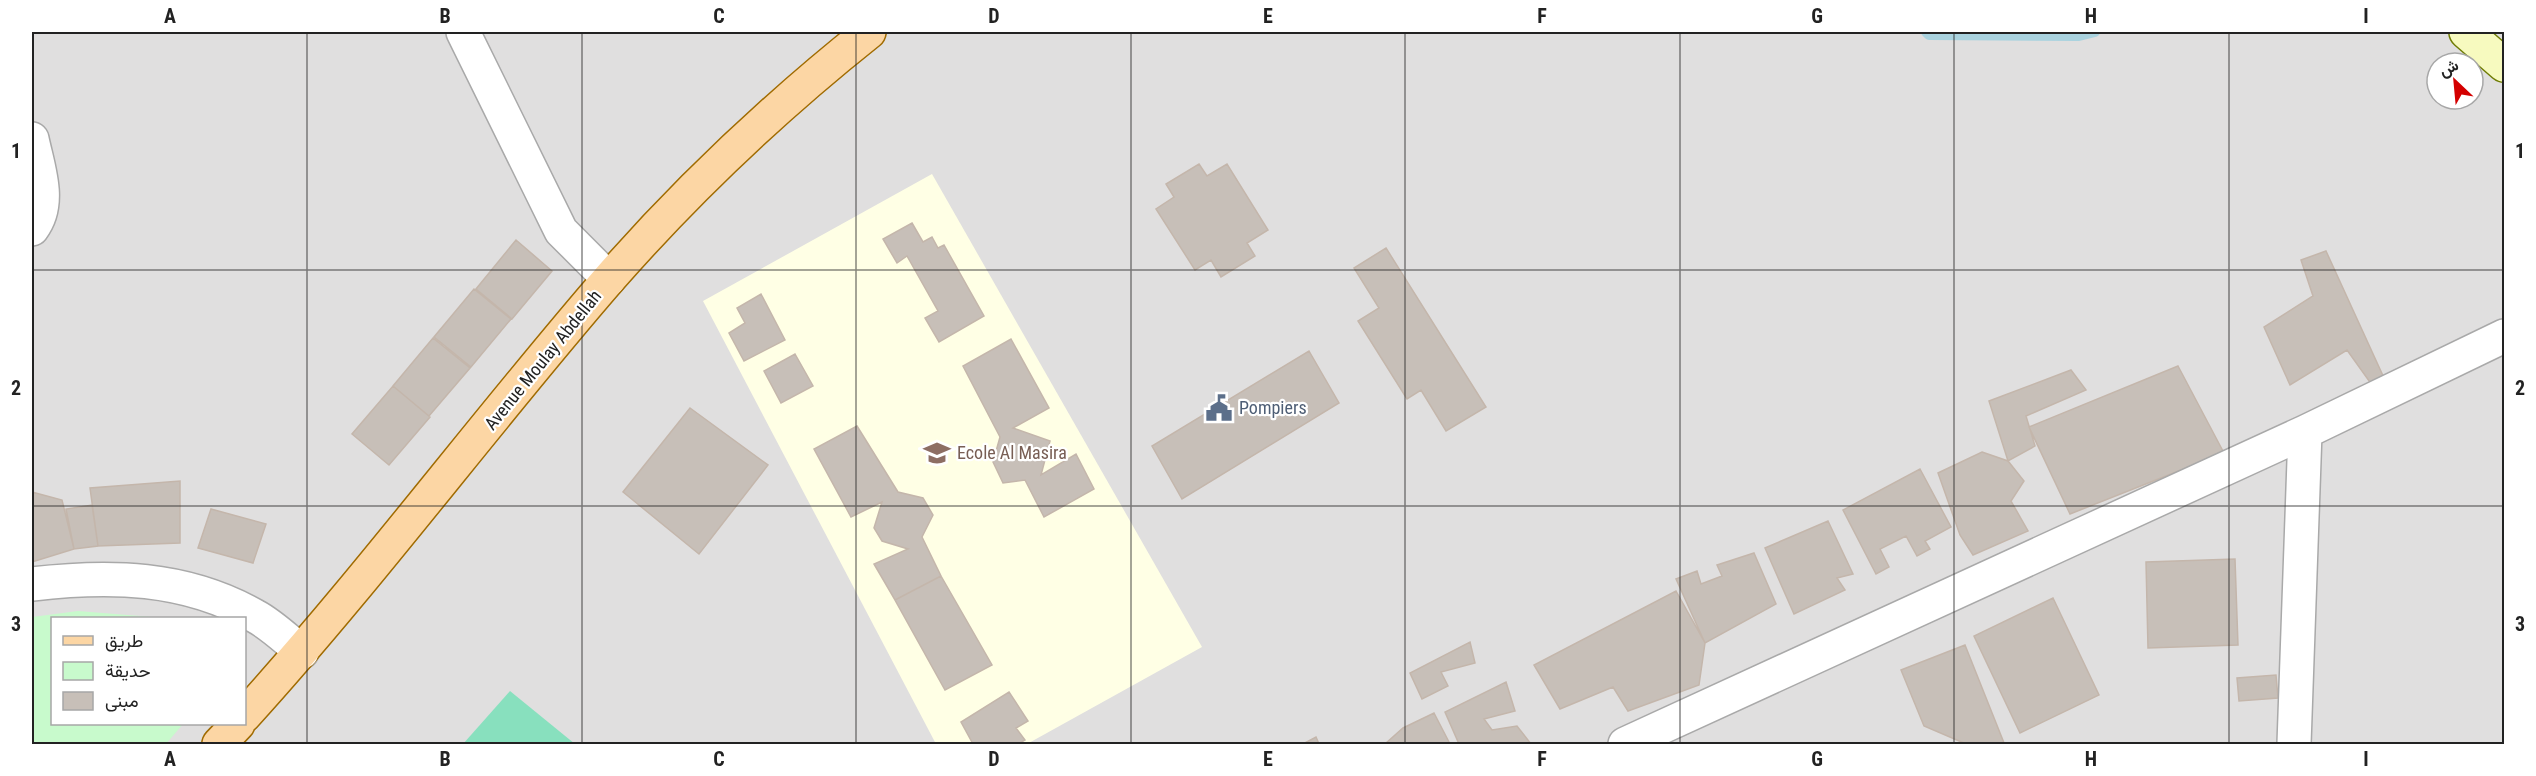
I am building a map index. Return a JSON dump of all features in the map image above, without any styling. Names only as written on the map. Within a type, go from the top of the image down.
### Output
[{"type":"main road","name":"Avenue Moulay Abdellah","points":[[246,714],[302,652],[609,279],[722,160],[823,68],[869,32]]},
{"type":"main road","points":[[2466,32],[2505,65]]},
{"type":"main road","points":[[219,744],[236,725]]},
{"type":"street","points":[[463,32],[561,231],[609,279]]},
{"type":"street","points":[[32,139],[43,195],[39,219],[32,229]]},
{"type":"street","points":[[1625,744],[2305,432],[2505,336]]},
{"type":"street","points":[[2294,744],[2305,432]]},
{"type":"street","points":[[32,584],[79,579],[132,579],[171,584],[219,598],[257,617],[302,652]]},
{"type":"shaded area","points":[[32,32],[2504,32],[2504,744],[32,744]]},
{"type":"shaded area","name":"Ecole Al Masira","points":[[932,174],[1202,647],[1027,744],[936,744],[703,301]]},
{"type":"green space","points":[[78,611],[153,617],[51,617],[51,725],[182,725],[166,744],[32,744],[32,617]]},
{"type":"green space","points":[[510,691],[575,744],[463,744]]},
{"type":"building","points":[[1199,164],[1207,176],[1227,164],[1268,230],[1247,243],[1255,256],[1221,277],[1211,260],[1195,270],[1156,209],[1174,197],[1166,184]]},
{"type":"building","points":[[912,223],[923,242],[932,237],[938,248],[944,245],[984,316],[939,342],[925,318],[938,311],[907,256],[897,263],[883,239]]},
{"type":"building","points":[[516,240],[552,271],[512,319],[476,289]]},
{"type":"building","points":[[1386,248],[1486,407],[1446,431],[1421,390],[1407,399],[1358,321],[1379,308],[1354,268]]},
{"type":"building","points":[[2326,251],[2384,378],[2372,385],[2347,350],[2290,385],[2264,327],[2313,296],[2301,260]]},
{"type":"building","points":[[474,289],[511,319],[471,367],[434,337]]},
{"type":"building","points":[[761,294],[785,340],[744,361],[729,333],[745,323],[737,308]]},
{"type":"building","points":[[433,338],[470,368],[429,416],[393,386]]},
{"type":"building","points":[[1011,339],[1049,408],[1013,428],[1050,441],[1041,475],[1076,454],[1094,489],[1044,517],[1025,480],[1003,483],[993,462],[1000,437],[963,366]]},
{"type":"building","points":[[1309,351],[1339,403],[1182,499],[1152,446]]},
{"type":"building","points":[[795,354],[813,386],[781,403],[764,371]]},
{"type":"building","points":[[2178,366],[2224,453],[2070,514],[2029,427]]},
{"type":"building","points":[[2071,370],[2086,390],[2026,416],[2035,446],[2008,461],[1989,401]]},
{"type":"building","points":[[393,386],[430,417],[389,465],[352,434]]},
{"type":"building","points":[[690,408],[768,465],[699,554],[623,492]]},
{"type":"building","points":[[857,426],[898,492],[923,498],[933,515],[922,537],[941,576],[895,600],[874,564],[908,549],[882,541],[874,528],[882,502],[851,517],[814,449]]},
{"type":"building","points":[[1982,452],[2008,461],[2024,481],[2011,501],[2028,531],[1973,555],[1960,535],[1938,473]]},
{"type":"building","points":[[1920,469],[1951,527],[1925,541],[1930,549],[1917,556],[1906,536],[1880,549],[1889,567],[1876,574],[1843,510]]},
{"type":"building","points":[[180,481],[180,543],[98,546],[90,488]]},
{"type":"building","points":[[32,492],[62,500],[74,549],[32,562]]},
{"type":"building","points":[[92,505],[98,546],[74,549],[66,509]]},
{"type":"building","points":[[211,509],[266,524],[253,563],[198,548]]},
{"type":"building","points":[[1828,521],[1853,574],[1837,578],[1845,590],[1794,614],[1765,548]]},
{"type":"building","points":[[1754,553],[1776,604],[1705,643],[1676,579],[1697,571],[1701,584],[1722,576],[1717,565]]},
{"type":"building","points":[[2235,559],[2238,645],[2148,648],[2146,562]]},
{"type":"building","points":[[941,576],[992,665],[945,690],[895,600]]},
{"type":"building","points":[[1676,591],[1705,643],[1699,685],[1628,711],[1613,687],[1560,709],[1534,665]]},
{"type":"building","points":[[2053,598],[2099,695],[2020,733],[1974,636]]},
{"type":"building","points":[[1470,642],[1475,663],[1441,672],[1448,686],[1422,699],[1410,673]]},
{"type":"building","points":[[1965,645],[2004,743],[1966,744],[1924,726],[1901,670]]},
{"type":"building","points":[[2276,675],[2278,698],[2239,701],[2237,678]]},
{"type":"building","points":[[1506,682],[1515,711],[1484,719],[1492,730],[1517,726],[1531,744],[1459,744],[1445,712]]},
{"type":"building","points":[[1009,692],[1028,721],[1016,728],[1025,740],[1018,744],[973,744],[961,722]]},
{"type":"building","points":[[1434,713],[1450,744],[1385,744],[1403,728]]},
{"type":"building","points":[[1316,737],[1319,744],[1303,744]]},
{"type":"waterway","points":[[1926,32],[1929,35],[2079,36],[2095,32]]},
{"type":"place","name":"Pompiers","points":[[1219,408]]},
{"type":"place","name":"Ecole Al Masira","points":[[937,453]]}]
